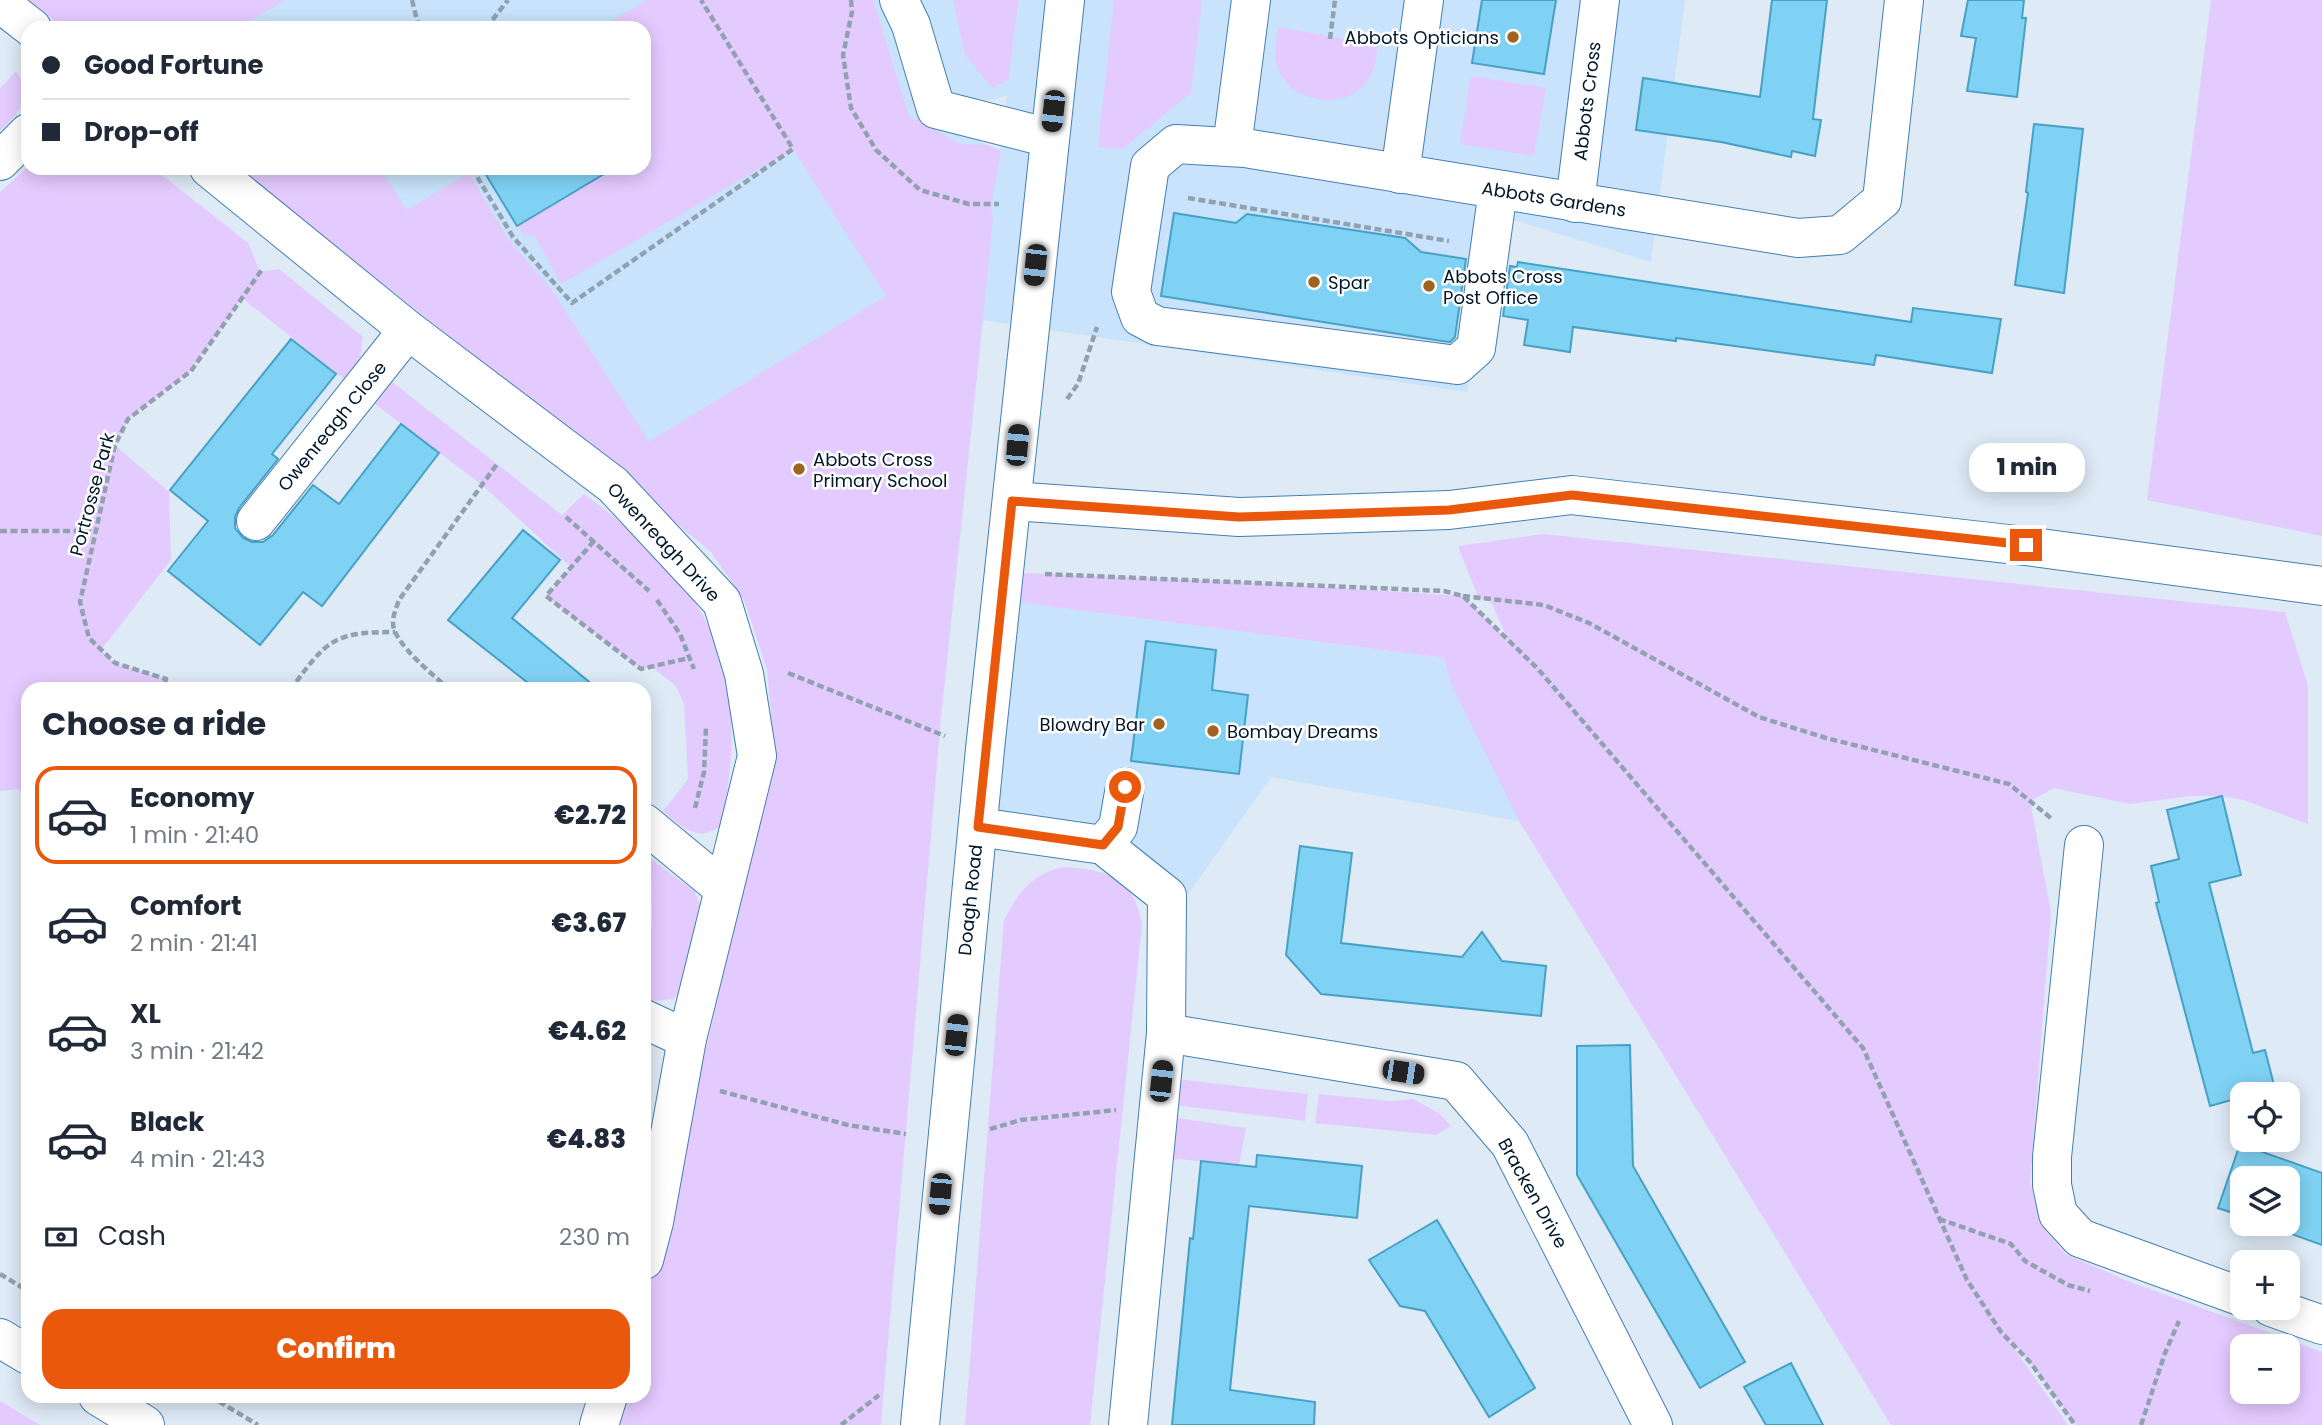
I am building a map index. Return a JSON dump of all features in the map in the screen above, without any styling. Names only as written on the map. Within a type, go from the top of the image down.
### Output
[{"type":"street","points":[[899,0],[911,25],[936,109],[1050,138]]},
{"type":"street","name":"Doagh Road","points":[[920,1425],[945,1139],[1065,0]]},
{"type":"street","points":[[1233,147],[1251,0]]},
{"type":"street","points":[[1400,174],[1424,0]]},
{"type":"street","name":"Abbots Cross","points":[[1575,203],[1600,0]]},
{"type":"street","name":"Abbots Gardens","points":[[1490,247],[1476,348],[1457,365],[1157,326],[1140,317],[1130,292],[1150,166],[1176,144],[1233,147],[1798,238],[1840,235],[1882,200],[1905,0]]},
{"type":"street","points":[[0,3],[23,21]]},
{"type":"street","points":[[0,162],[21,140]]},
{"type":"street","name":"Owenreagh Drive","points":[[218,175],[408,330],[613,485],[722,602],[744,674],[757,756],[687,1039],[651,1211]]},
{"type":"street","points":[[1490,247],[1498,190]]},
{"type":"street","name":"Owenreagh Close","points":[[256,521],[408,330]]},
{"type":"street","points":[[1012,501],[1239,517],[1449,510],[1572,495],[2026,545],[2322,586]]},
{"type":"street","points":[[1103,845],[1118,827],[1125,787]]},
{"type":"street","points":[[978,827],[1103,845],[1167,896],[1166,1033],[1128,1425]]},
{"type":"street","points":[[651,829],[724,889]]},
{"type":"street","points":[[2084,845],[2052,1157],[2052,1185],[2058,1213],[2080,1238],[2230,1293]]},
{"type":"street","points":[[651,1022],[687,1039]]},
{"type":"street","name":"Bracken Drive","points":[[1166,1033],[1456,1081],[1510,1144],[1653,1425]]},
{"type":"street","points":[[2300,1317],[2322,1325]]},
{"type":"street","points":[[0,1338],[21,1351]]},
{"type":"street","points":[[109,1403],[145,1425]]},
{"type":"street","points":[[599,1425],[606,1403]]},
{"type":"path","points":[[412,0],[417,21]]},
{"type":"path","points":[[492,21],[508,0]]},
{"type":"path","points":[[476,175],[513,237],[572,303],[793,149],[701,0]]},
{"type":"path","points":[[851,0],[852,12],[843,55],[850,108],[876,150],[920,190],[969,204],[1010,205]]},
{"type":"path","points":[[1330,39],[1335,0]]},
{"type":"path","points":[[1146,191],[1490,247]]},
{"type":"path","name":"Portrosse Park","points":[[165,682],[166,679],[115,663],[89,638],[80,602],[115,445],[128,419],[191,371],[289,231]]},
{"type":"path","points":[[442,682],[406,648],[395,632],[393,621],[399,600],[497,464]]},
{"type":"path","points":[[566,517],[655,597],[680,634],[699,681],[775,668],[949,737]]},
{"type":"path","points":[[0,531],[95,531]]},
{"type":"path","points":[[594,541],[546,596],[641,669],[689,658]]},
{"type":"path","points":[[1004,572],[1430,590],[1544,605],[1589,623],[1759,717],[1826,738],[2009,784],[2084,845]]},
{"type":"path","points":[[1463,596],[1538,669],[1863,1048],[1967,1280],[2001,1332],[2030,1362],[2075,1425]]},
{"type":"path","points":[[295,682],[309,660],[332,641],[361,632],[395,632]]},
{"type":"path","points":[[684,856],[704,772],[706,725]]},
{"type":"path","points":[[718,1091],[848,1125],[945,1139],[1021,1121],[1159,1106]]},
{"type":"path","points":[[0,1274],[21,1286]]},
{"type":"path","points":[[2141,1425],[2165,1353],[2180,1318]]},
{"type":"path","points":[[222,1403],[258,1425]]},
{"type":"shaded area","points":[[28,0],[285,0],[250,21],[55,21]]},
{"type":"shaded area","points":[[91,0],[979,0],[1011,59],[1019,0],[1685,0],[1651,262],[1497,215],[1467,392],[983,320],[941,717],[264,175],[651,175],[651,21],[111,21]],"holes":[[[1007,95],[1000,150],[954,130],[959,99],[994,100]]]},
{"type":"shaded area","points":[[647,0],[873,0],[909,116],[961,144],[987,145],[1001,151],[993,196],[993,221],[941,717],[881,1425],[617,1425],[622,1403],[651,1403],[651,1284],[769,779],[774,747],[767,669],[744,600],[711,552],[456,341],[244,175],[384,175],[407,210],[466,175],[470,175],[510,242],[552,290],[649,442],[886,296],[793,149],[561,284],[535,236],[522,234],[517,226],[602,175],[651,175],[651,21],[611,21]]},
{"type":"shaded area","points":[[953,0],[1019,0],[1008,80],[992,88],[965,55]]},
{"type":"shaded area","points":[[1114,0],[1202,0],[1191,93],[1122,149],[1098,147]]},
{"type":"shaded area","points":[[2211,0],[2322,0],[2322,536],[2147,500]]},
{"type":"shaded area","points":[[1278,27],[1378,45],[1372,72],[1362,86],[1349,96],[1334,100],[1302,94],[1289,85],[1279,72],[1275,55]]},
{"type":"shaded area","points":[[16,71],[21,81],[21,106],[0,131],[0,89]]},
{"type":"shaded area","points":[[1471,76],[1546,88],[1534,156],[1460,144]]},
{"type":"shaded area","points":[[21,173],[162,175],[248,243],[260,272],[279,269],[363,337],[359,365],[345,380],[242,298],[191,371],[128,419],[115,445],[169,492],[171,560],[101,650],[115,663],[166,679],[165,682],[21,682],[21,792],[19,789],[0,791],[0,192]]},
{"type":"shaded area","points":[[391,381],[562,515],[584,494],[628,529],[664,563],[692,599],[713,636],[726,676],[731,721],[730,770],[721,826],[712,831],[697,833],[683,827],[663,811],[688,779],[684,704],[676,686],[652,667],[641,669],[546,596],[571,567],[482,485],[375,404]]},
{"type":"shaded area","points":[[1543,534],[2285,612],[2308,686],[2308,824],[2244,800],[2222,796],[2191,796],[2130,804],[2054,788],[2030,801],[2051,912],[2030,1183],[2042,1226],[2065,1254],[2125,1280],[2273,1334],[2230,1334],[2230,1404],[2300,1404],[2300,1344],[2322,1352],[2322,1425],[2075,1425],[2030,1362],[2006,1337],[2068,1425],[1891,1425],[1519,821],[1452,686],[1444,658],[1001,600],[1004,572],[1241,582],[1463,596],[1508,640],[1490,600],[1479,599],[1458,546]]},
{"type":"shaded area","points":[[1001,600],[1444,658],[1519,821],[1271,777],[1167,924],[1103,845],[978,827]]},
{"type":"shaded area","points":[[651,859],[694,891],[704,913],[687,987],[673,999],[651,1000]]},
{"type":"shaded area","points":[[1065,867],[1094,871],[1117,879],[1133,896],[1142,924],[1090,1425],[965,1425],[1004,920],[1028,885],[1044,873]]},
{"type":"shaded area","points":[[1177,1079],[1308,1094],[1305,1121],[1174,1105]]},
{"type":"shaded area","points":[[1319,1094],[1390,1101],[1413,1099],[1440,1114],[1451,1126],[1436,1135],[1315,1123]]},
{"type":"shaded area","points":[[1171,1117],[1246,1128],[1239,1165],[1178,1159],[1169,1162]]},
{"type":"shaded area","points":[[0,1401],[40,1425],[0,1425]]},
{"type":"building","name":"Abbots Opticians","points":[[1482,0],[1556,0],[1544,74],[1472,63]]},
{"type":"building","points":[[1772,0],[1827,0],[1813,119],[1821,120],[1815,156],[1792,151],[1791,157],[1721,142],[1636,130],[1643,78],[1760,97]]},
{"type":"building","points":[[1968,0],[2024,0],[2022,18],[2026,18],[2017,97],[1967,91],[1976,38],[1961,36]]},
{"type":"building","points":[[2034,124],[2083,129],[2064,293],[2015,285],[2028,193]]},
{"type":"building","points":[[486,175],[602,175],[517,226]]},
{"type":"building","name":"Spar","points":[[1174,213],[1236,223],[1247,214],[1405,238],[1421,252],[1466,259],[1455,337],[1450,342],[1442,341],[1161,296]]},
{"type":"building","points":[[1518,262],[1911,322],[1913,308],[2001,319],[1992,373],[1876,355],[1874,365],[1573,327],[1570,352],[1524,345],[1528,320],[1503,316],[1510,266],[1517,267]]},
{"type":"building","points":[[291,339],[336,374],[272,454],[278,459],[239,508],[235,517],[235,528],[243,538],[252,542],[263,542],[273,535],[313,485],[339,504],[401,424],[439,453],[322,606],[303,592],[260,645],[168,571],[208,521],[170,490]]},
{"type":"building","points":[[523,530],[560,560],[512,618],[589,682],[527,682],[448,620]]},
{"type":"building","points":[[1146,641],[1216,650],[1212,690],[1248,695],[1239,774],[1131,761]]},
{"type":"building","points":[[2222,796],[2241,875],[2209,883],[2253,1053],[2265,1050],[2273,1082],[2230,1082],[2230,1100],[2210,1106],[2156,903],[2159,902],[2151,866],[2179,859],[2167,810]]},
{"type":"building","points":[[1300,846],[1352,853],[1341,943],[1462,957],[1482,932],[1502,961],[1546,966],[1541,1016],[1321,994],[1286,955]]},
{"type":"building","points":[[1630,1045],[1633,1166],[1745,1362],[1700,1388],[1577,1175],[1577,1046]]},
{"type":"building","points":[[2237,1152],[2263,1152],[2322,1173],[2322,1245],[2297,1236],[2300,1236],[2300,1166],[2232,1166]]},
{"type":"building","points":[[1257,1155],[1362,1166],[1357,1218],[1249,1206],[1230,1390],[1315,1402],[1314,1425],[1172,1425],[1190,1238],[1193,1239],[1201,1161],[1256,1167]]},
{"type":"building","points":[[2230,1173],[2230,1212],[2218,1208]]},
{"type":"building","points":[[1437,1220],[1535,1388],[1489,1417],[1425,1311],[1400,1306],[1369,1260]]},
{"type":"building","points":[[1791,1363],[1823,1425],[1766,1425],[1744,1387]]},
{"type":"place","name":"Abbots Opticians","points":[[1513,37]]},
{"type":"place","name":"Spar","points":[[1314,282]]},
{"type":"place","name":"Abbots Cross Post Office","points":[[1429,286]]},
{"type":"place","name":"Abbots Cross Primary School","points":[[799,469]]},
{"type":"place","name":"Blowdry Bar","points":[[1159,724]]},
{"type":"place","name":"Bombay Dreams","points":[[1213,731]]},
{"type":"route","points":[[1125,787],[1118,827],[1103,845],[978,827],[1012,501],[1239,517],[1449,510],[1572,495],[2026,545]]}]
